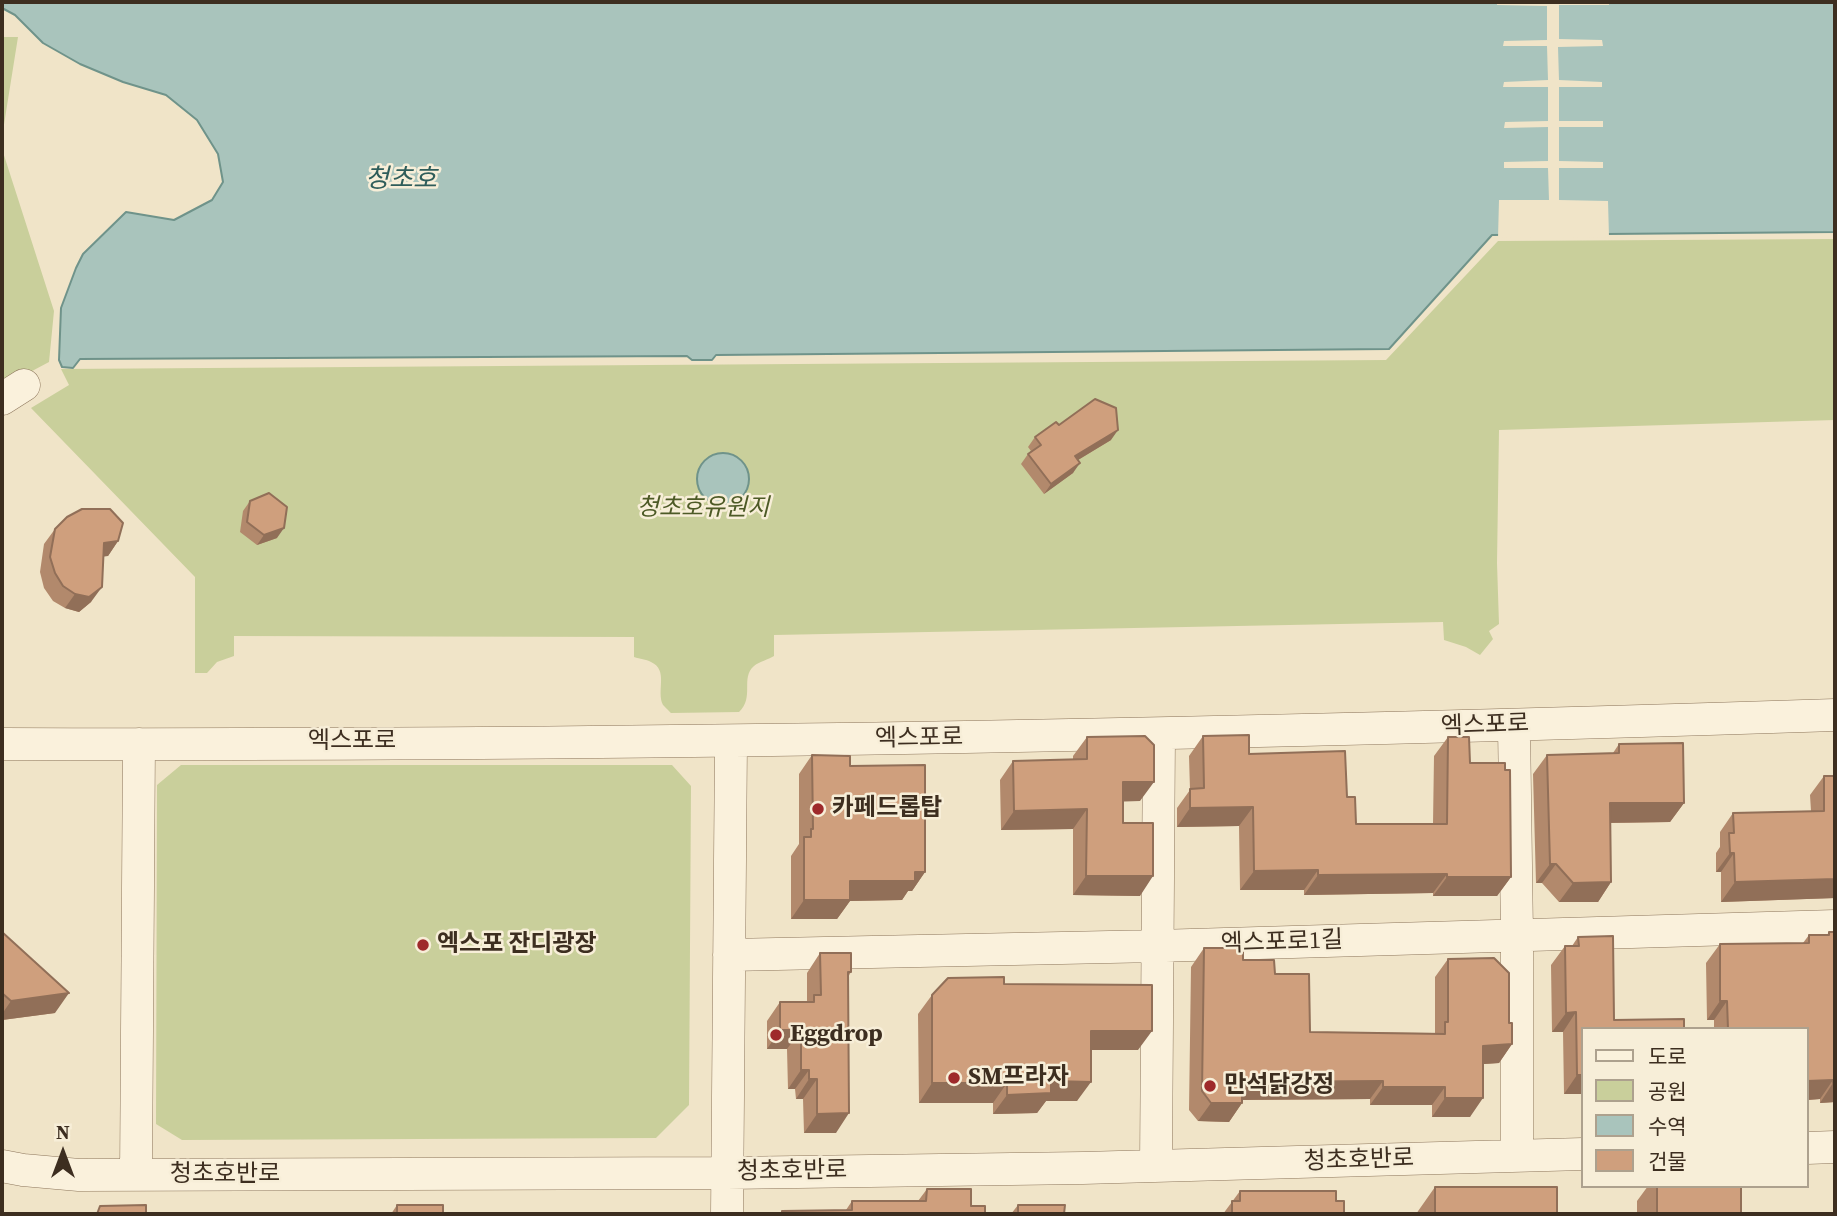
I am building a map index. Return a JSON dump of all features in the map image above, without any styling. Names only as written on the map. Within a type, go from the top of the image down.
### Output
[{"type":"street","name":"엑스포로","points":[[2,744],[731,742],[1158,735],[1835,715]]},
{"type":"street","points":[[1514,726],[1517,1156]]},
{"type":"street","points":[[1156,1166],[1158,735]]},
{"type":"street","points":[[727,1214],[731,742]]},
{"type":"street","points":[[135,1175],[139,744]]},
{"type":"street","name":"엑스포로1길","points":[[729,955],[1157,946],[1835,926]]},
{"type":"street","points":[[1809,1148],[1835,1147]]},
{"type":"street","name":"청초호반로","points":[[2,1166],[79,1175],[727,1173],[1156,1166],[1582,1154]]},
{"type":"green space","points":[[2,37],[18,37],[2,137]]},
{"type":"green space","points":[[2,149],[54,311],[49,362],[2,387]]},
{"type":"green space","name":"청초호유원지","points":[[1835,239],[1835,420],[1499,430],[1499,624],[1489,631],[1493,639],[1480,655],[1444,640],[1443,622],[774,635],[774,656],[756,664],[750,671],[746,700],[739,712],[671,713],[661,699],[659,670],[649,661],[634,657],[634,637],[234,636],[234,656],[217,662],[207,673],[195,673],[195,577],[31,408],[69,385],[61,369],[1386,360],[1498,241]]},
{"type":"green space","name":"엑스포 잔디광장","points":[[181,765],[672,765],[691,786],[689,1105],[656,1138],[182,1140],[156,1124],[157,785]]},
{"type":"water","name":"청초호","points":[[2,2],[1835,2],[1835,232],[1492,235],[1389,349],[716,355],[712,360],[692,360],[687,356],[80,359],[73,368],[62,367],[59,360],[61,308],[83,254],[126,212],[174,220],[212,200],[223,182],[218,154],[197,120],[166,95],[123,82],[80,64],[43,43],[15,15],[2,8]]},
{"type":"water","points":[[723,453],[733,455],[741,461],[747,469],[747,489],[741,497],[733,503],[723,505],[713,503],[705,497],[699,489],[697,479],[699,469],[705,461],[713,455]]},
{"type":"pier","points":[[1497,2],[1609,2],[1609,5],[1559,5],[1559,39],[1602,40],[1603,46],[1558,47],[1559,80],[1602,82],[1602,87],[1559,87],[1559,121],[1603,121],[1603,127],[1559,127],[1559,161],[1603,162],[1603,168],[1559,168],[1559,200],[1608,201],[1609,237],[1498,238],[1499,200],[1549,200],[1548,168],[1504,168],[1504,162],[1548,161],[1548,127],[1504,128],[1505,122],[1548,121],[1548,87],[1503,87],[1504,82],[1548,80],[1547,46],[1503,46],[1504,41],[1547,40],[1547,6],[1497,5]]},
{"type":"building","points":[[1095,399],[1116,408],[1118,430],[1075,456],[1080,463],[1051,484],[1028,454],[1041,445],[1035,437],[1056,422],[1059,425]]},
{"type":"building","points":[[269,493],[287,507],[284,528],[264,535],[247,522],[250,501]]},
{"type":"building","points":[[82,509],[110,509],[123,523],[118,541],[104,543],[102,587],[89,597],[75,594],[63,586],[50,557],[55,529],[67,517]]},
{"type":"building","points":[[1249,735],[1249,754],[1345,751],[1347,797],[1355,797],[1356,824],[1447,824],[1448,737],[1469,737],[1470,763],[1505,763],[1505,770],[1510,770],[1511,877],[1447,877],[1447,874],[1318,875],[1318,870],[1254,871],[1253,807],[1190,808],[1190,789],[1204,788],[1203,736]]},
{"type":"building","points":[[1145,736],[1154,745],[1154,782],[1123,782],[1123,823],[1153,823],[1153,876],[1086,876],[1087,809],[1014,811],[1013,761],[1087,759],[1087,737]]},
{"type":"building","points":[[1683,743],[1684,803],[1610,803],[1611,882],[1573,883],[1556,864],[1550,864],[1547,755],[1619,753],[1619,744]]},
{"type":"building","points":[[812,755],[850,756],[850,766],[925,765],[925,872],[915,872],[915,881],[850,881],[850,900],[804,900],[804,837],[811,837],[813,829]]},
{"type":"building","points":[[1824,776],[1835,776],[1835,879],[1735,882],[1734,853],[1730,853],[1729,833],[1734,833],[1733,813],[1824,811]]},
{"type":"building","points":[[2,932],[69,993],[11,1001],[2,993]]},
{"type":"building","points":[[1829,932],[1835,932],[1835,1083],[1833,1080],[1809,1081],[1809,1027],[1728,1027],[1727,1001],[1720,1001],[1720,944],[1809,943],[1809,935],[1829,935]]},
{"type":"building","points":[[1613,936],[1614,1020],[1684,1019],[1684,1027],[1582,1027],[1582,1075],[1577,1075],[1576,1012],[1566,1013],[1565,946],[1579,946],[1578,937]]},
{"type":"building","points":[[1204,948],[1243,948],[1243,960],[1274,960],[1275,974],[1309,974],[1310,1032],[1445,1034],[1445,1022],[1448,1022],[1448,959],[1494,958],[1509,973],[1509,1023],[1512,1023],[1512,1044],[1483,1046],[1483,1098],[1445,1098],[1445,1087],[1383,1087],[1383,1081],[1242,1082],[1242,1103],[1211,1103],[1202,1091]]},
{"type":"building","points":[[820,953],[851,953],[851,972],[848,972],[849,1113],[817,1114],[817,1079],[809,1079],[809,1070],[801,1070],[801,1030],[780,1030],[780,1002],[814,1002],[814,995],[821,995]]},
{"type":"building","points":[[1004,977],[1004,984],[1152,985],[1152,1031],[1091,1031],[1091,1082],[1051,1081],[1051,1093],[1007,1095],[1007,1083],[932,1083],[932,995],[948,978]]},
{"type":"building","points":[[1435,1187],[1557,1187],[1557,1214],[1435,1214]]},
{"type":"building","points":[[1657,1188],[1741,1188],[1741,1214],[1657,1214]]},
{"type":"building","points":[[927,1189],[971,1189],[971,1206],[985,1206],[985,1214],[782,1214],[782,1211],[852,1210],[852,1201],[926,1201]]},
{"type":"building","points":[[1240,1191],[1336,1191],[1336,1201],[1344,1201],[1344,1214],[1232,1214],[1232,1201],[1240,1201]]},
{"type":"building","points":[[146,1205],[146,1214],[97,1214],[100,1206]]},
{"type":"building","points":[[397,1205],[443,1205],[443,1214],[397,1214]]},
{"type":"building","points":[[1018,1205],[1065,1205],[1064,1214],[1018,1214]]},
{"type":"building","points":[[690,1213],[690,1214],[642,1214]]},
{"type":"place","name":"카페드롭탑","points":[[818,809]]},
{"type":"place","name":"엑스포 잔디광장","points":[[423,945]]},
{"type":"place","name":"Eggdrop","points":[[776,1035]]},
{"type":"place","name":"SM프라자","points":[[954,1078]]},
{"type":"place","name":"만석닭강정","points":[[1210,1086]]}]
